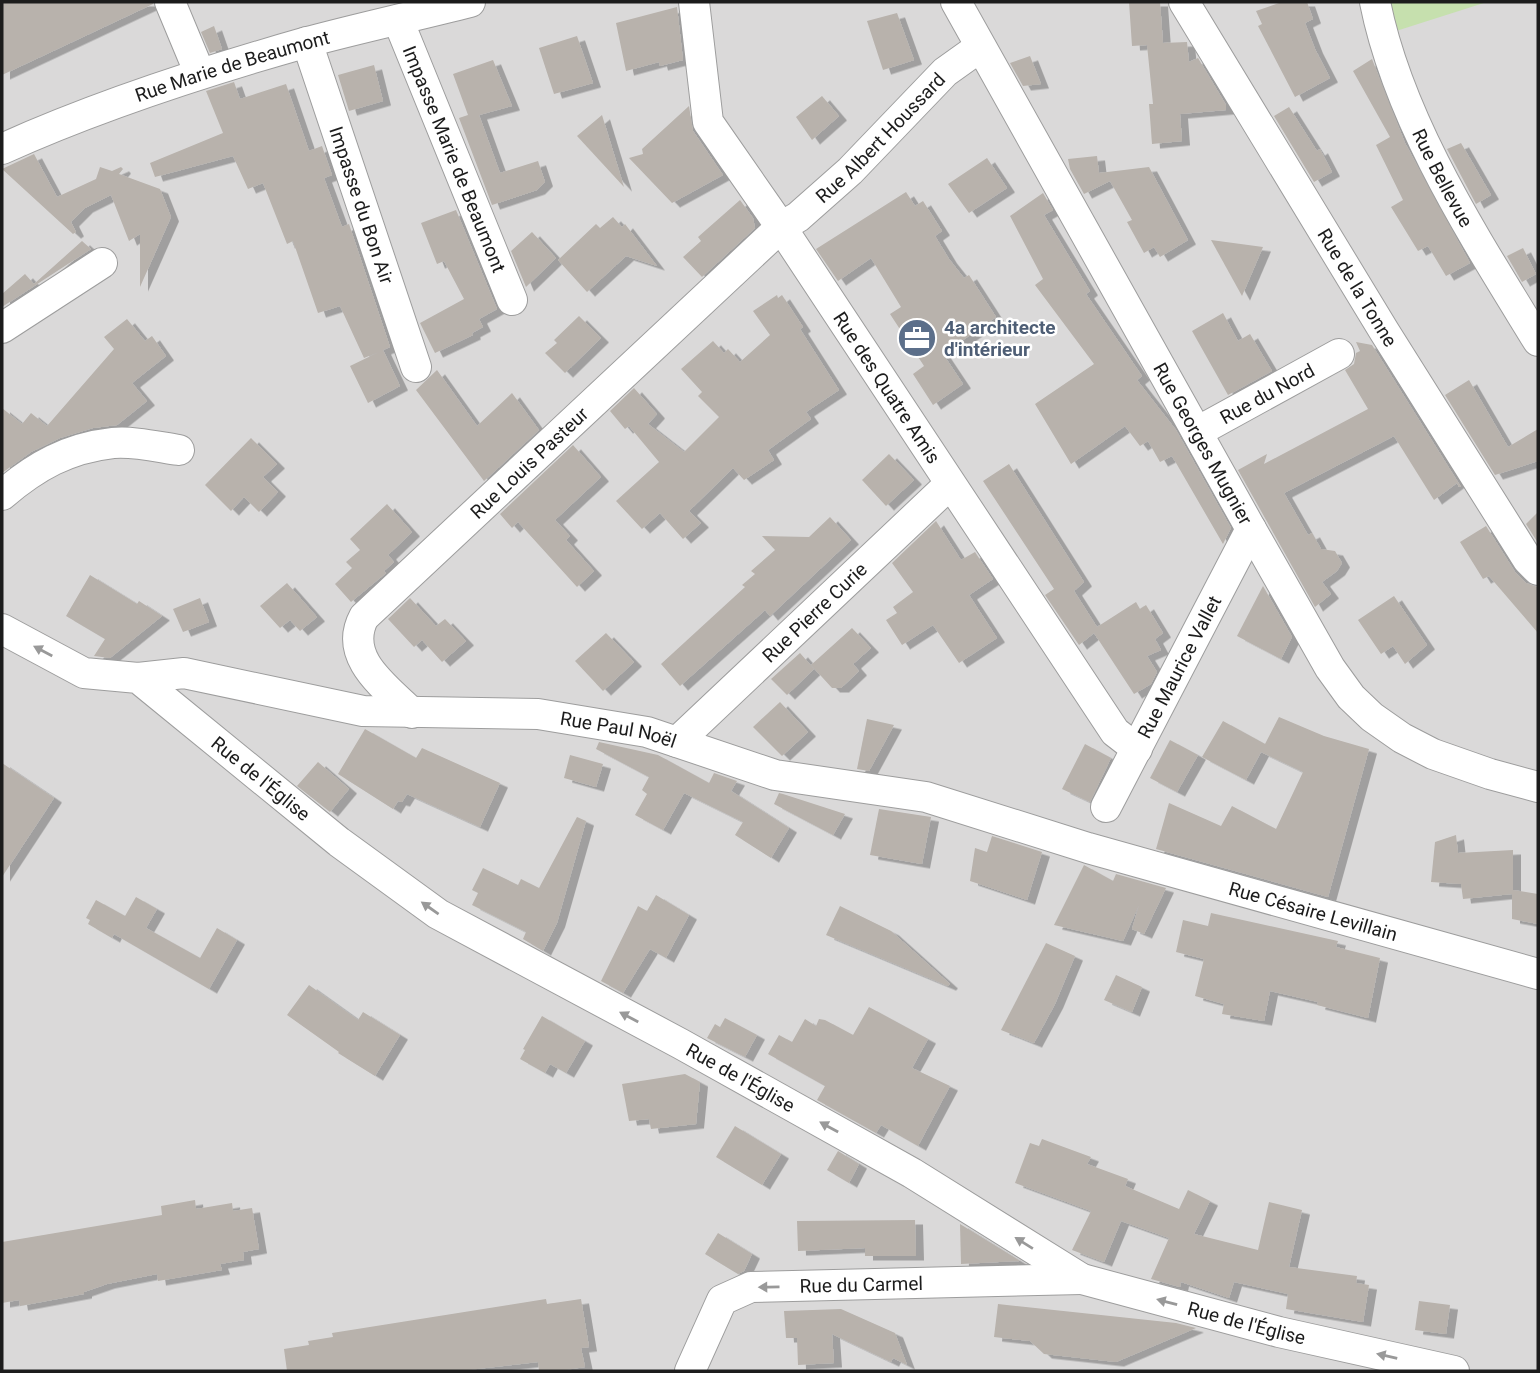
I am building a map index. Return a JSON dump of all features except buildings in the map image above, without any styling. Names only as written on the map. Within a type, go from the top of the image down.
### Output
[{"type":"street","points":[[170,2],[200,74]]},
{"type":"street","name":"Rue Marie de Beaumont","points":[[2,149],[200,74],[307,42],[470,2]]},
{"type":"street","name":"Rue des Quatre Amis","points":[[694,2],[708,122],[781,227],[1115,732],[1137,749]]},
{"type":"street","name":"Rue Georges Mugnier","points":[[956,2],[1251,529],[1330,668],[1350,697],[1402,738],[1433,754],[1538,788]]},
{"type":"street","name":"Rue de la Tonne","points":[[1184,2],[1398,354],[1528,560],[1538,570]]},
{"type":"street","name":"Rue Bellevue","points":[[1375,2],[1405,100],[1427,148],[1493,268],[1538,341]]},
{"type":"street","name":"Impasse Marie de Beaumont","points":[[398,20],[512,300]]},
{"type":"street","name":"Impasse du Bon Air","points":[[307,42],[416,367]]},
{"type":"street","name":"Rue Albert Houssard","points":[[781,227],[798,216],[850,171],[945,72],[980,47]]},
{"type":"street","name":"Rue Louis Pasteur","points":[[412,713],[363,662],[357,639],[364,617],[781,227]]},
{"type":"street","points":[[2,328],[102,263]]},
{"type":"street","name":"Rue du Nord","points":[[1197,432],[1339,354]]},
{"type":"street","points":[[2,495],[63,453],[116,443],[179,450]]},
{"type":"street","name":"Rue Pierre Curie","points":[[677,741],[950,484]]},
{"type":"street","name":"Rue Maurice Vallet","points":[[1106,807],[1251,529]]},
{"type":"street","points":[[2,629],[84,673],[138,678]]},
{"type":"street","name":"Rue Paul Noël","points":[[138,678],[184,673],[363,711],[538,714],[647,732],[775,775],[926,797],[1088,848]]},
{"type":"street","name":"Rue de l'Église","points":[[138,678],[339,842],[438,914],[681,1044],[912,1173],[1082,1279],[1279,1332],[1454,1371]]},
{"type":"street","name":"Rue Césaire Levillain","points":[[1088,848],[1538,974]]},
{"type":"street","name":"Rue du Carmel","points":[[690,1371],[722,1300],[751,1287],[1082,1279]]},
{"type":"shaded area","points":[[2,2],[1538,2],[1538,1371],[2,1371]]},
{"type":"green space","points":[[1387,2],[1487,2],[1393,32]]},
{"type":"place","name":"4a architecte d'intérieur","points":[[917,338]]}]
